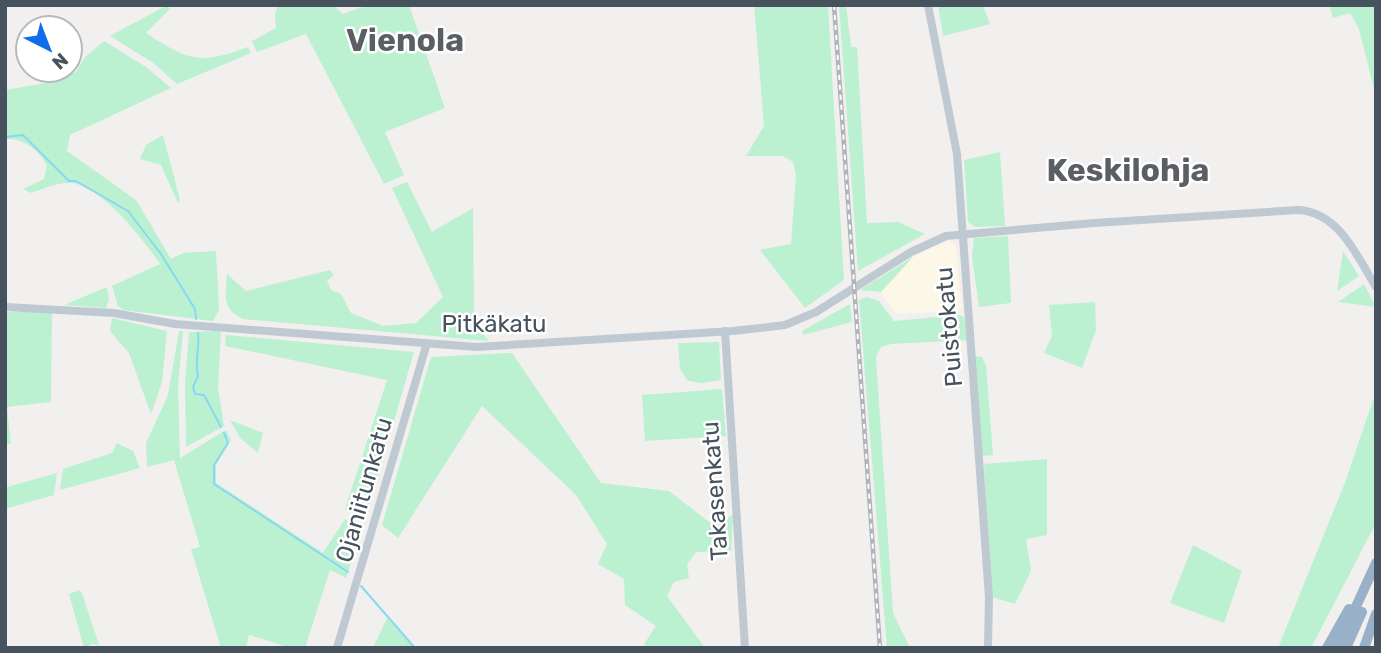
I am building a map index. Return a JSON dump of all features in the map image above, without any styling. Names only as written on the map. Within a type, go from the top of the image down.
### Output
[{"type":"highway","points":[[1346,648],[1373,578],[1376,563]]},
{"type":"highway","points":[[1326,648],[1373,578]]},
{"type":"highway","points":[[1337,648],[1373,578]]},
{"type":"highway","points":[[1364,648],[1376,614]]},
{"type":"street","name":"Puistokatu","points":[[928,5],[957,154],[989,597],[988,648]]},
{"type":"street","name":"Pitkäkatu","points":[[5,307],[101,312],[175,324],[503,346],[725,331],[785,325],[816,312],[933,240],[961,233],[1298,211],[1319,214],[1337,227],[1376,287]]},
{"type":"street","name":"Takasenkatu","points":[[725,331],[745,648]]},
{"type":"street","name":"Ojaniitunkatu","points":[[337,648],[428,343]]},
{"type":"shaded area","points":[[948,241],[956,245],[962,310],[898,314],[881,292],[913,257]]},
{"type":"green space","points":[[167,5],[170,9],[146,33],[173,50],[206,58],[248,47],[251,53],[177,84],[152,62],[110,36]]},
{"type":"green space","points":[[279,5],[333,5],[343,14],[368,5],[409,5],[445,108],[385,132],[404,175],[384,184],[306,34],[257,52],[252,41],[276,28],[275,13]]},
{"type":"green space","points":[[754,5],[828,5],[844,280],[805,308],[760,250],[791,244],[796,175],[793,162],[783,156],[746,156],[764,126]]},
{"type":"green space","points":[[839,5],[846,5],[851,47],[857,47],[867,223],[898,222],[925,234],[858,271]]},
{"type":"green space","points":[[938,5],[983,5],[990,24],[943,36]]},
{"type":"green space","points":[[1329,5],[1376,5],[1376,97],[1359,29],[1350,13],[1333,18]]},
{"type":"green space","points":[[104,41],[146,67],[171,88],[70,135],[67,151],[136,200],[171,259],[183,253],[216,251],[219,310],[213,321],[123,310],[118,306],[112,286],[160,264],[134,229],[110,205],[85,187],[68,183],[31,193],[23,189],[44,179],[47,165],[29,146],[18,140],[5,139],[5,90],[40,84],[84,84],[85,57]]},
{"type":"green space","points":[[163,135],[180,200],[178,203],[161,165],[140,159],[146,145]]},
{"type":"green space","points":[[1000,152],[1005,226],[975,227],[968,222],[964,160]]},
{"type":"green space","points":[[407,182],[432,232],[473,208],[474,321],[489,341],[243,319],[231,311],[226,301],[227,274],[246,291],[330,270],[334,275],[327,281],[331,290],[341,294],[351,313],[383,326],[416,323],[443,297],[392,188]]},
{"type":"green space","points":[[1008,236],[1011,303],[979,307],[972,257],[974,238]]},
{"type":"green space","points":[[1343,251],[1359,276],[1337,291]]},
{"type":"green space","points":[[913,257],[881,292],[860,290]]},
{"type":"green space","points":[[1364,284],[1376,307],[1338,302]]},
{"type":"green space","points":[[107,287],[109,300],[106,308],[64,305]]},
{"type":"green space","points":[[867,297],[879,301],[894,321],[959,315],[964,317],[967,340],[891,344],[881,347],[876,357],[893,613],[910,648],[887,648],[859,300]]},
{"type":"green space","points":[[1095,302],[1096,330],[1082,368],[1044,353],[1052,336],[1049,305]]},
{"type":"green space","points":[[850,304],[852,322],[803,335],[802,331]]},
{"type":"green space","points":[[5,312],[52,312],[51,402],[7,407],[11,444],[5,444]]},
{"type":"green space","points":[[112,318],[167,331],[162,382],[151,414],[129,353],[110,331]]},
{"type":"green space","points":[[179,331],[183,331],[178,385],[180,458],[226,430],[231,440],[216,465],[216,483],[323,553],[345,519],[362,531],[346,578],[330,570],[305,648],[291,648],[249,635],[246,648],[221,648],[191,549],[200,547],[174,460],[147,467],[146,443],[168,395]]},
{"type":"green space","points":[[221,331],[218,388],[224,426],[186,447],[185,383],[189,332]]},
{"type":"green space","points":[[226,335],[414,352],[365,521],[345,509],[387,380],[225,346]]},
{"type":"green space","points":[[719,342],[721,380],[702,383],[688,381],[680,369],[678,343]]},
{"type":"green space","points":[[512,353],[601,483],[669,491],[713,525],[733,515],[731,551],[696,552],[687,564],[689,578],[674,582],[667,596],[705,648],[649,648],[644,644],[656,626],[625,605],[624,579],[598,564],[607,544],[576,495],[482,406],[398,538],[382,525],[431,357]]},
{"type":"green space","points":[[975,356],[982,357],[986,366],[993,455],[982,456]]},
{"type":"green space","points":[[722,389],[726,436],[645,441],[642,395]]},
{"type":"green space","points":[[1376,391],[1376,523],[1311,648],[1278,648],[1346,480]]},
{"type":"green space","points":[[230,420],[263,433],[258,453],[240,438]]},
{"type":"green space","points":[[117,443],[133,451],[140,468],[60,490],[63,469],[112,453]]},
{"type":"green space","points":[[1047,459],[1047,535],[1026,539],[1031,571],[1015,604],[991,597],[984,464]]},
{"type":"green space","points":[[57,473],[54,495],[5,509],[5,477],[7,487]]},
{"type":"green space","points":[[1193,545],[1242,571],[1224,623],[1170,603]]},
{"type":"green space","points":[[79,590],[99,645],[92,644],[84,648],[69,594]]},
{"type":"green space","points":[[387,618],[414,648],[373,648]]},
{"type":"waterway","points":[[5,137],[23,135],[69,181],[76,181],[128,211],[161,254],[195,309],[196,319]]},
{"type":"waterway","points":[[198,333],[198,376],[193,387],[195,394],[204,395],[221,427]]},
{"type":"waterway","points":[[224,433],[228,443],[214,465],[214,484],[348,572]]},
{"type":"waterway","points":[[361,586],[415,648]]},
{"type":"railway","points":[[834,5],[880,648]]},
{"type":"district","name":"Vienola","points":[[405,40]]},
{"type":"district","name":"Keskilohja","points":[[1128,170]]}]
